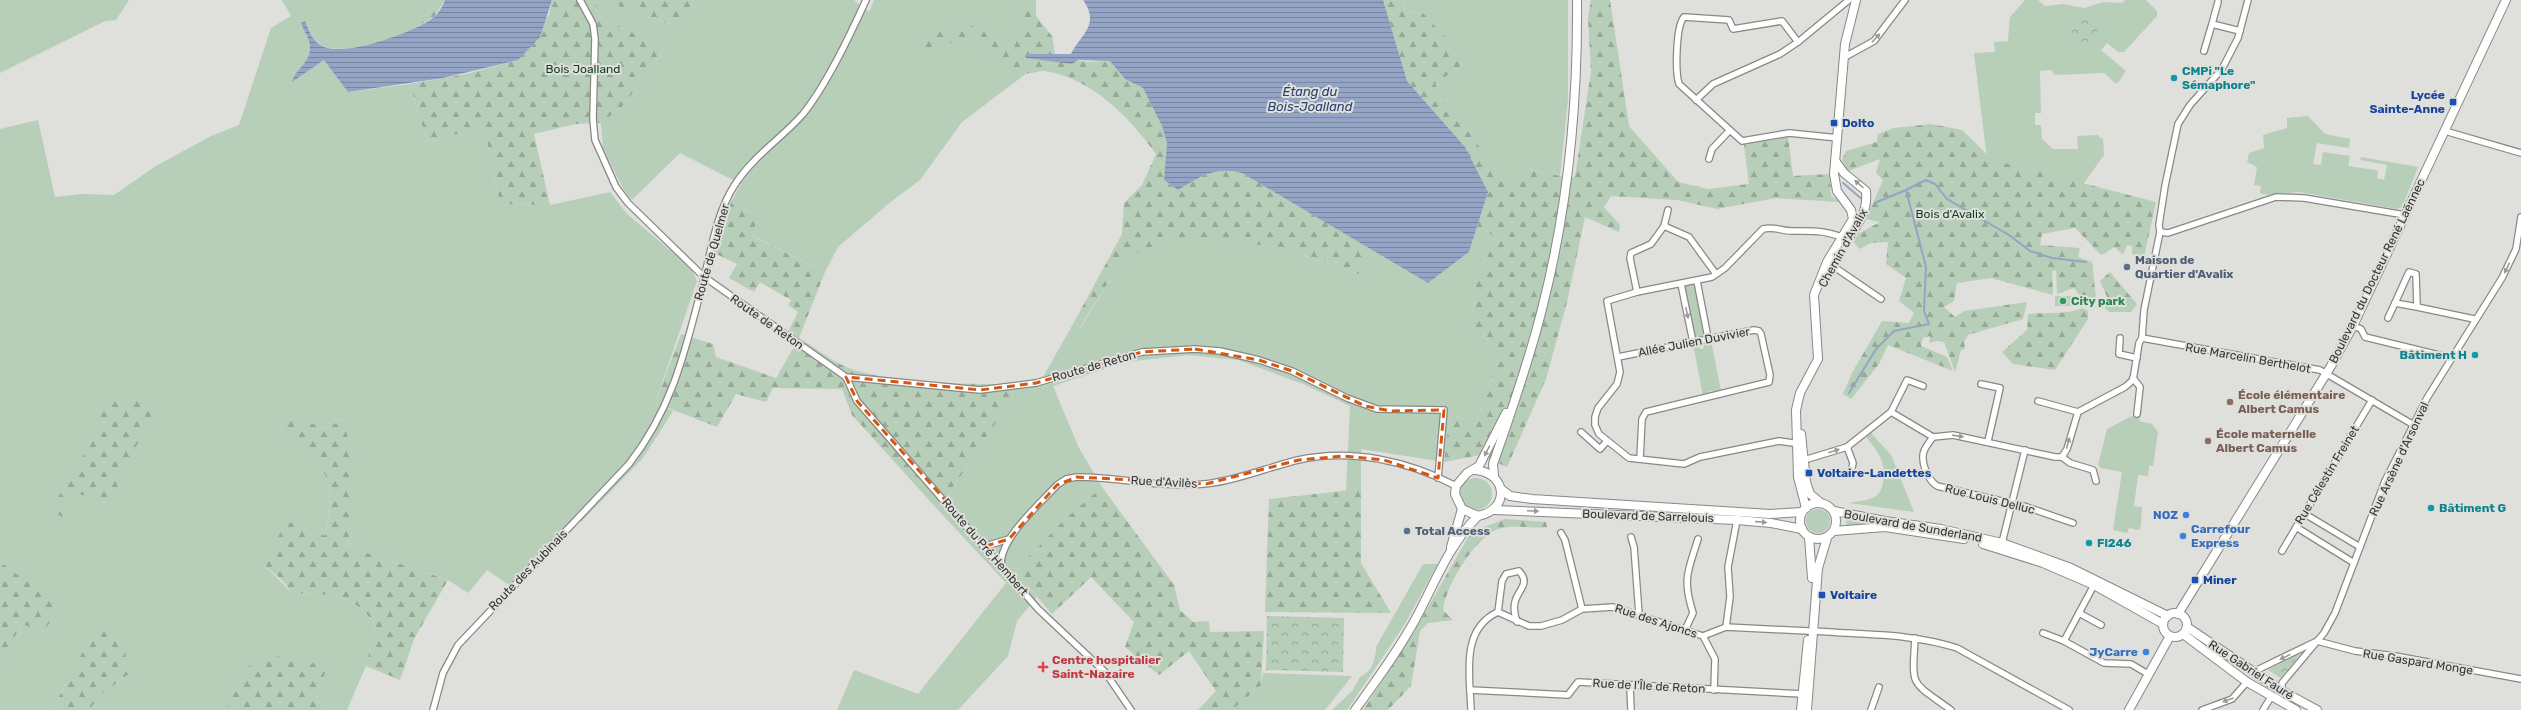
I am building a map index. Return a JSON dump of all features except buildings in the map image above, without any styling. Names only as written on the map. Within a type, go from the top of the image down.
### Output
[{"type":"main road","points":[[1355,710],[1414,622],[1446,561],[1468,526],[1478,516],[1494,510],[1500,500],[1501,489],[1494,476],[1493,464],[1522,380],[1543,307],[1566,191],[1575,83],[1577,0]]},
{"type":"main road","name":"Chemin d'Avalix","points":[[1845,238],[1853,219],[1851,210],[1837,191],[1834,174],[1838,138],[1843,58],[1856,0]]},
{"type":"main road","name":"Boulevard du Docteur René Laënnec","points":[[2181,616],[2192,594],[2353,326],[2506,0]]},
{"type":"main road","name":"Chemin d'Avalix","points":[[1804,510],[1800,487],[1799,444],[1801,404],[1819,368],[1822,354],[1818,296],[1822,280],[1829,263],[1845,238],[1864,213],[1867,203],[1866,191],[1844,173],[1836,162]]},
{"type":"main road","points":[[1478,516],[1462,509],[1456,498],[1456,486],[1463,476],[1475,470],[1482,461],[1522,380]]},
{"type":"main road","name":"Chemin d'Avalix","points":[[1800,462],[1810,494],[1821,503]]},
{"type":"main road","points":[[1475,470],[1485,471],[1494,476]]},
{"type":"main road","name":"Boulevard de Sarrelouis","points":[[1501,489],[1510,496],[1532,499],[1770,514],[1804,510]]},
{"type":"main road","points":[[1821,503],[1834,511],[1837,521],[1834,531],[1827,538],[1821,540],[1809,537],[1802,529],[1804,510],[1821,503]]},
{"type":"main road","points":[[1446,561],[1462,509]]},
{"type":"main road","name":"Boulevard de Sarrelouis","points":[[1494,510],[1737,520],[1771,523],[1802,529]]},
{"type":"main road","name":"Boulevard de Sunderland","points":[[1834,511],[1885,521],[1942,529],[2002,543],[2071,568],[2168,616]]},
{"type":"main road","name":"Boulevard de Sunderland","points":[[1834,531],[1885,527],[1961,538],[2025,557],[2094,585],[2164,624]]},
{"type":"main road","points":[[1807,710],[1811,631],[1812,568],[1809,537]]},
{"type":"main road","points":[[1801,710],[1818,568],[1827,538]]},
{"type":"main road","points":[[2168,616],[2181,616],[2185,631],[2177,637],[2170,636],[2166,632],[2164,624],[2168,616]]},
{"type":"main road","name":"Rue Gabriel Fauré","points":[[2185,631],[2282,691],[2317,710]]},
{"type":"main road","name":"Rue Gabriel Fauré","points":[[2185,631],[2248,682],[2271,697],[2296,710]]},
{"type":"main road","points":[[2129,710],[2170,636]]},
{"type":"street","name":"Route de Reton","points":[[580,0],[593,24],[596,39],[593,119],[595,140],[607,170],[628,203],[703,276],[846,377],[980,390],[1036,383],[1142,352],[1195,350],[1220,352],[1259,360],[1292,371],[1365,406],[1391,411],[1444,410],[1438,478]]},
{"type":"street","points":[[1696,100],[1713,84],[1780,54],[1798,42],[1849,0]]},
{"type":"street","points":[[1843,58],[1874,41],[1905,0]]},
{"type":"street","points":[[2038,401],[2078,412],[2125,387],[2134,378],[2139,343],[2142,338],[2143,320],[2160,232],[2159,225],[2165,186],[2178,124],[2190,105],[2222,69],[2240,32],[2248,0]]},
{"type":"street","name":"Route de Quelmer","points":[[645,443],[675,386],[688,342],[703,276],[722,211],[734,186],[747,168],[796,122],[814,99],[865,1]]},
{"type":"street","points":[[2204,52],[2218,2]]},
{"type":"street","points":[[1798,42],[1782,21],[1733,29],[1729,20],[1684,17],[1681,20],[1677,48],[1677,78],[1679,84],[1742,141],[1789,134],[1838,138]]},
{"type":"street","points":[[2212,24],[2240,32]]},
{"type":"street","points":[[1709,159],[1712,149],[1729,130]]},
{"type":"street","points":[[2445,130],[2521,153]]},
{"type":"street","points":[[2160,232],[2168,233],[2276,197],[2304,198],[2405,215]]},
{"type":"street","points":[[1637,292],[1630,258],[1631,253],[1651,244],[1664,226],[1668,210]]},
{"type":"street","name":"Rue Arsène d'Arsonval","points":[[2282,691],[2282,683],[2317,642],[2335,613],[2385,481],[2412,424],[2474,319],[2502,278],[2512,258],[2521,217]]},
{"type":"street","points":[[1664,226],[1689,237],[1716,274]]},
{"type":"street","points":[[1799,444],[1779,440],[1700,457],[1684,464],[1629,458],[1599,434],[1595,426],[1595,417],[1598,408],[1617,384],[1620,372],[1607,301],[1637,292],[1697,281],[1716,274],[1725,268],[1763,229],[1772,227],[1791,231],[1817,230],[1845,238]]},
{"type":"street","points":[[1829,263],[1881,299]]},
{"type":"street","points":[[2388,318],[2409,272],[2416,274],[2416,307]]},
{"type":"street","points":[[1697,281],[1708,338]]},
{"type":"street","points":[[1681,284],[1693,342]]},
{"type":"street","points":[[2395,303],[2474,319]]},
{"type":"street","points":[[2353,326],[2361,329],[2365,337],[2451,358]]},
{"type":"street","name":"Allée Julien Duvivier","points":[[1618,357],[1708,338],[1759,331],[1770,375],[1769,382],[1646,412],[1642,419],[1640,460]]},
{"type":"street","points":[[2120,338],[2119,354],[2137,358]]},
{"type":"street","name":"Rue Marcelin Berthelot","points":[[2142,338],[2312,368],[2326,373],[2412,424]]},
{"type":"street","name":"Route du Pré Hembert","points":[[846,377],[857,401],[986,546],[1038,609],[1105,672],[1131,710]]},
{"type":"street","points":[[2134,378],[2140,388],[2137,414]]},
{"type":"street","points":[[1800,462],[1847,447],[1891,412],[1907,380],[1923,386]]},
{"type":"street","points":[[1981,384],[2000,388],[1988,441]]},
{"type":"street","name":"Rue Célestin Freinet","points":[[2282,551],[2372,400]]},
{"type":"street","points":[[1891,412],[1932,437],[1953,435],[1988,441],[2055,457],[2062,457],[2070,463],[2093,470],[2096,481]]},
{"type":"street","points":[[2062,457],[2067,449],[2078,412]]},
{"type":"street","points":[[1581,432],[1600,448],[1607,441]]},
{"type":"street","name":"Rue Louis Delluc","points":[[1932,437],[1923,452],[1924,463],[1932,482],[1937,486],[2027,507],[2073,523]]},
{"type":"street","name":"Route des Aubinais","points":[[433,710],[443,673],[458,645],[624,469],[645,443]]},
{"type":"street","points":[[1847,447],[1853,463],[1851,473]]},
{"type":"street","points":[[2002,543],[2025,450]]},
{"type":"street","name":"Rue d'Avilès","points":[[1001,564],[1001,557],[1009,538],[1057,485],[1066,479],[1077,477],[1169,484],[1206,484],[1299,460],[1343,456],[1384,460],[1438,478]]},
{"type":"street","points":[[1438,478],[1456,486]]},
{"type":"street","points":[[2305,514],[2360,547]]},
{"type":"street","points":[[1726,627],[1730,597],[1728,567],[1737,520]]},
{"type":"street","points":[[2296,527],[2354,563]]},
{"type":"street","points":[[1560,533],[1565,540],[1582,609]]},
{"type":"street","points":[[1631,537],[1634,547],[1639,614]]},
{"type":"street","points":[[986,546],[1009,538]]},
{"type":"street","points":[[1685,630],[1693,613],[1687,594],[1687,572],[1698,539]]},
{"type":"street","points":[[1471,710],[1470,648],[1483,622],[1498,612],[1502,581],[1506,574],[1519,571],[1524,577],[1525,584],[1515,602],[1517,622]]},
{"type":"street","points":[[2064,641],[2094,585]]},
{"type":"street","name":"Rue des Ajoncs","points":[[1498,612],[1517,622],[1529,626],[1541,626],[1562,620],[1582,609],[1612,607],[1639,614],[1703,636],[1726,627],[1915,638],[1957,648],[2069,710]]},
{"type":"street","points":[[2080,613],[2101,625]]},
{"type":"street","points":[[2043,633],[2064,641],[2104,663],[2131,664],[2148,674]]},
{"type":"street","name":"Rue de l'Île de Reton","points":[[1703,636],[1715,659],[1714,690]]},
{"type":"street","points":[[1915,638],[1914,679],[1917,685],[1951,710]]},
{"type":"street","points":[[2253,672],[2317,642]]},
{"type":"street","name":"Rue Gaspard Monge","points":[[2317,642],[2355,651],[2395,656],[2521,679]]},
{"type":"street","name":"Rue de l'Île de Reton","points":[[1470,690],[1568,695],[1578,682],[1630,686],[1803,694]]},
{"type":"street","points":[[2202,710],[2232,699],[2248,682]]},
{"type":"street","points":[[1630,686],[1631,710]]},
{"type":"street","points":[[1871,710],[1879,687]]},
{"type":"street","points":[[2263,710],[2271,697]]},
{"type":"highlighted area","points":[[1195,349],[1259,360],[1292,371],[1365,406],[1391,411],[1444,410],[1438,478],[1384,460],[1343,456],[1299,460],[1206,484],[1077,477],[1057,485],[1009,539],[986,546],[857,401],[846,377],[980,390],[1036,383],[1142,352]]},
{"type":"green space","points":[[0,0],[129,0],[116,20],[105,21],[0,73]]},
{"type":"green space","points":[[282,0],[430,0],[428,15],[414,28],[394,37],[368,45],[341,49],[323,46],[314,39],[305,22],[301,23],[309,40],[310,51],[307,60],[292,82],[324,60],[349,92],[410,84],[427,142],[484,127],[500,204],[550,205],[610,192],[627,214],[691,268],[697,281],[655,403],[673,411],[643,458],[581,522],[574,519],[509,585],[487,570],[468,593],[448,580],[347,546],[354,527],[354,461],[343,419],[327,428],[291,418],[278,428],[307,451],[324,473],[330,499],[329,516],[325,536],[263,564],[292,593],[329,595],[348,600],[366,614],[376,625],[366,666],[347,710],[334,710],[317,699],[327,666],[250,664],[225,710],[89,710],[101,695],[130,673],[66,683],[52,710],[0,710],[0,667],[21,624],[23,579],[0,562],[0,129],[38,120],[55,197],[81,194],[114,195],[156,166],[211,136],[239,125],[271,28],[291,16]]},
{"type":"green space","points":[[430,0],[445,0],[434,17],[413,29],[428,15]]},
{"type":"green space","name":"Bois Joalland","points":[[552,0],[598,0],[596,15],[664,48],[624,105],[601,123],[575,124],[534,134],[550,205],[500,204],[484,127],[427,142],[410,84],[466,74],[518,60],[549,15]]},
{"type":"green space","points":[[598,0],[605,0],[632,12],[679,27],[694,0],[854,0],[869,12],[874,0],[1020,0],[1023,20],[1014,47],[972,26],[922,32],[925,47],[969,39],[1027,73],[962,122],[920,180],[893,200],[838,247],[825,272],[751,235],[758,216],[731,202],[741,184],[680,153],[632,200],[624,190],[603,148],[601,123],[624,105],[664,48],[596,15]]},
{"type":"green space","points":[[605,0],[694,0],[679,27],[632,12]]},
{"type":"green space","points":[[1020,0],[1036,0],[1036,16],[1052,36],[1055,54],[1028,54],[1087,62],[1110,61],[1125,79],[1143,88],[1162,126],[1167,143],[1164,180],[1178,190],[1194,180],[1208,174],[1224,171],[1242,173],[1366,246],[1366,269],[1359,274],[1273,245],[1254,245],[1220,239],[1161,239],[1148,251],[1126,255],[1079,328],[1073,324],[1122,234],[1124,203],[1142,185],[1156,154],[1146,140],[1122,114],[1108,101],[1078,81],[1044,71],[1026,73],[969,39],[925,48],[922,31],[972,26],[1014,47],[1023,20]]},
{"type":"green space","points":[[1383,0],[1405,0],[1404,12],[1423,13],[1460,53],[1464,64],[1435,84],[1507,186],[1528,173],[1528,169],[1560,176],[1575,177],[1591,71],[1588,18],[1591,0],[1610,0],[1629,126],[1678,182],[1708,189],[1749,184],[1744,145],[1788,137],[1793,176],[1830,174],[1831,196],[1840,202],[1776,198],[1717,209],[1677,200],[1611,196],[1604,207],[1620,225],[1619,232],[1585,217],[1567,302],[1546,379],[1507,467],[1480,455],[1444,462],[1450,414],[1476,425],[1498,359],[1484,332],[1467,332],[1473,314],[1475,279],[1496,240],[1488,231],[1477,227],[1488,192],[1465,147],[1407,81]]},
{"type":"green space","points":[[1405,0],[1568,0],[1568,99],[1560,176],[1529,169],[1529,173],[1507,186],[1435,84],[1464,64],[1423,13],[1404,12]]},
{"type":"green space","points":[[2025,0],[2038,0],[2045,6],[2063,4],[2084,8],[2104,2],[2122,3],[2125,0],[2146,0],[2157,11],[2157,16],[2124,52],[2118,52],[2107,43],[2101,50],[2126,71],[2118,83],[2115,83],[2104,73],[2055,75],[2051,70],[2040,71],[2041,113],[2035,113],[2035,125],[2041,125],[2042,139],[2053,149],[2078,149],[2077,136],[2097,135],[2103,139],[2104,155],[2082,186],[1990,163],[1986,151],[1974,53],[1995,52],[1994,42],[2008,41],[2010,17]]},
{"type":"green space","points":[[2086,11],[2099,25],[2094,43],[2086,48],[2075,42],[2070,25],[2080,12]]},
{"type":"green space","points":[[2308,116],[2325,134],[2350,139],[2349,148],[2317,143],[2313,164],[2321,165],[2323,152],[2350,156],[2348,166],[2378,171],[2377,178],[2384,180],[2387,165],[2360,160],[2361,157],[2418,167],[2402,207],[2397,209],[2299,192],[2267,195],[2260,193],[2261,186],[2254,185],[2257,167],[2247,162],[2249,153],[2264,148],[2263,135],[2287,128],[2287,118]]},
{"type":"green space","name":"Bois d'Avalix","points":[[1931,124],[1962,130],[1993,160],[2156,202],[2144,257],[2132,254],[2132,246],[2127,245],[2123,255],[2115,247],[2101,255],[2075,228],[2042,234],[2040,245],[2080,248],[2078,257],[2092,262],[2096,298],[2083,300],[2074,288],[2057,294],[2056,270],[2052,271],[2053,295],[1991,278],[1957,283],[1954,301],[1944,307],[1955,317],[1964,311],[2027,302],[2023,319],[1968,335],[1964,342],[1965,349],[1961,350],[1955,372],[1944,342],[1937,341],[1929,343],[1930,336],[1923,338],[1921,346],[1947,357],[1953,371],[1888,345],[1879,364],[1851,399],[1843,394],[1852,373],[1882,321],[1909,323],[1914,313],[1899,301],[1906,278],[1886,264],[1888,242],[1871,243],[1859,249],[1854,242],[1858,234],[1880,222],[1866,219],[1883,180],[1876,173],[1880,159],[1848,171],[1842,160],[1846,151],[1877,142],[1878,134],[1894,128]]},
{"type":"green space","points":[[731,202],[758,216],[752,236],[825,272],[799,338],[828,357],[846,367],[864,373],[884,377],[928,382],[1012,384],[1013,397],[938,510],[852,415],[842,389],[773,388],[766,402],[736,394],[717,427],[655,403],[681,334],[713,344],[716,357],[776,378],[794,347],[784,340],[798,312],[788,305],[791,300],[760,282],[754,292],[729,278],[737,264],[714,253]]},
{"type":"green space","points":[[1477,227],[1488,231],[1496,240],[1475,279],[1473,314],[1467,331],[1484,332],[1498,359],[1476,425],[1450,414],[1444,462],[1361,449],[1361,489],[1346,491],[1350,406],[1303,384],[1238,360],[1188,355],[1125,362],[1053,386],[1078,446],[1102,487],[1065,519],[1015,571],[1037,597],[1017,621],[1008,656],[958,710],[837,710],[854,670],[918,694],[1006,583],[938,510],[1013,397],[1012,384],[1043,377],[1073,324],[1080,328],[1126,255],[1148,251],[1160,239],[1220,239],[1254,245],[1273,245],[1359,274],[1366,269],[1366,246],[1428,283],[1469,252]]},
{"type":"green space","points":[[2110,272],[2137,304],[2131,312],[2109,312],[2105,308],[2108,299],[2100,281]]},
{"type":"green space","points":[[1693,284],[1696,286],[1705,333],[1703,336],[1697,338],[1694,336],[1684,287],[1686,285]]},
{"type":"green space","name":"City park","points":[[2055,296],[2072,296],[2072,306],[2055,306]]},
{"type":"green space","points":[[2082,308],[2088,311],[2088,319],[2055,370],[2013,364],[2002,352],[2027,330],[2028,314],[2070,312]]},
{"type":"green space","points":[[1706,341],[1711,341],[1721,391],[1710,391],[1703,396],[1693,344],[1696,343],[1700,349],[1703,349]]},
{"type":"green space","points":[[147,398],[154,409],[110,502],[75,493],[62,517],[51,509],[95,436],[102,403]]},
{"type":"green space","points":[[2134,415],[2140,416],[2139,421],[2152,424],[2158,432],[2153,466],[2149,466],[2148,476],[2138,475],[2134,506],[2142,507],[2141,526],[2139,530],[2129,528],[2127,533],[2113,530],[2122,472],[2101,468],[2098,465],[2107,429]]},
{"type":"green space","points":[[291,418],[327,428],[343,419],[354,461],[354,527],[347,546],[448,580],[414,639],[400,680],[366,666],[376,625],[358,606],[349,600],[329,595],[292,593],[282,580],[263,564],[287,521],[325,536],[329,516],[330,499],[324,473],[317,461],[307,451],[278,428]]},
{"type":"green space","points":[[1871,433],[1891,455],[1914,512],[1849,503],[1873,498],[1881,491],[1884,476],[1883,464],[1878,453],[1866,437]]},
{"type":"green space","points":[[1473,478],[1479,478],[1489,485],[1492,494],[1491,500],[1485,507],[1479,510],[1473,510],[1463,503],[1460,497],[1460,491],[1467,481]]},
{"type":"green space","points":[[1102,487],[1174,585],[1180,610],[1193,622],[1209,621],[1210,632],[1264,631],[1261,685],[1232,710],[1198,710],[1216,691],[1189,651],[1159,675],[1125,647],[1134,622],[1091,577],[1052,614],[1015,571],[1065,519]]},
{"type":"green space","points":[[1361,489],[1361,563],[1391,613],[1265,612],[1269,499]]},
{"type":"green space","points":[[1813,509],[1823,509],[1830,516],[1830,526],[1823,533],[1813,533],[1806,526],[1806,516]]},
{"type":"green space","points":[[1847,517],[1874,522],[1874,526],[1846,526]]},
{"type":"green space","points":[[1505,519],[1546,522],[1547,527],[1516,527],[1498,529],[1489,534],[1480,542],[1471,552],[1455,576],[1445,600],[1443,610],[1453,620],[1428,623],[1420,631],[1411,686],[1388,710],[1363,710],[1411,637],[1471,532]]},
{"type":"green space","points":[[0,562],[61,606],[44,631],[21,624],[0,667]]},
{"type":"green space","points":[[1423,564],[1438,564],[1403,627],[1347,710],[1332,710],[1353,690],[1360,677],[1368,672],[1374,660],[1376,647]]},
{"type":"green space","points":[[1267,616],[1344,618],[1343,672],[1266,670]]},
{"type":"green space","points":[[97,625],[124,648],[130,673],[101,695],[89,710],[52,710]]},
{"type":"green space","points":[[2301,653],[2281,678],[2268,670]]},
{"type":"green space","points":[[265,654],[327,666],[317,699],[334,710],[225,710],[250,664]]},
{"type":"green space","points":[[1263,673],[1352,676],[1325,710],[1232,710],[1261,685]]},
{"type":"water","points":[[445,0],[552,0],[540,37],[518,60],[443,78],[348,92],[324,60],[292,82],[306,61],[310,52],[309,40],[301,23],[305,21],[314,39],[322,46],[332,49],[346,49],[379,42],[424,24],[437,14]]},
{"type":"water","name":"Étang du Bois-Joalland","points":[[1083,0],[1383,0],[1407,81],[1465,147],[1488,192],[1469,252],[1428,283],[1242,173],[1224,171],[1208,174],[1194,180],[1178,190],[1164,180],[1167,143],[1162,126],[1143,88],[1125,79],[1110,61],[1078,60],[1072,64],[1026,58],[1028,54],[1071,54],[1087,29],[1089,23],[1090,16]]},
{"type":"waterway","points":[[1849,393],[1876,349],[1894,331],[1929,324],[1924,311],[1926,267],[1906,190],[1926,180],[1935,184],[1947,199],[2009,235],[2030,251],[2052,258],[2086,262]]},
{"type":"waterway","points":[[1843,183],[1863,200]]},
{"type":"waterway","points":[[1877,202],[1906,190]]},
{"type":"place","name":"CMPi \"Le Sémaphore\"","points":[[2174,78]]},
{"type":"place","name":"Lycée Sainte-Anne","points":[[2453,102]]},
{"type":"place","name":"Dolto","points":[[1834,123]]},
{"type":"place","name":"Maison de Quartier d'Avalix","points":[[2127,267]]},
{"type":"place","name":"City park","points":[[2063,301]]},
{"type":"place","name":"Bâtiment H","points":[[2475,355]]},
{"type":"place","name":"École élémentaire Albert Camus","points":[[2230,402]]},
{"type":"place","name":"École maternelle Albert Camus","points":[[2208,441]]},
{"type":"place","name":"Voltaire-Landettes","points":[[1809,473]]},
{"type":"place","name":"Bâtiment G","points":[[2431,508]]},
{"type":"place","name":"NOZ","points":[[2186,515]]},
{"type":"place","name":"Total Access","points":[[1407,531]]},
{"type":"place","name":"Carrefour Express","points":[[2183,536]]},
{"type":"place","name":"Fl246","points":[[2089,543]]},
{"type":"place","name":"Miner","points":[[2195,580]]},
{"type":"place","name":"Voltaire","points":[[1822,595]]},
{"type":"place","name":"JyCarre","points":[[2146,652]]},
{"type":"place","name":"Centre hospitalier Saint-Nazaire","points":[[1043,667]]}]
